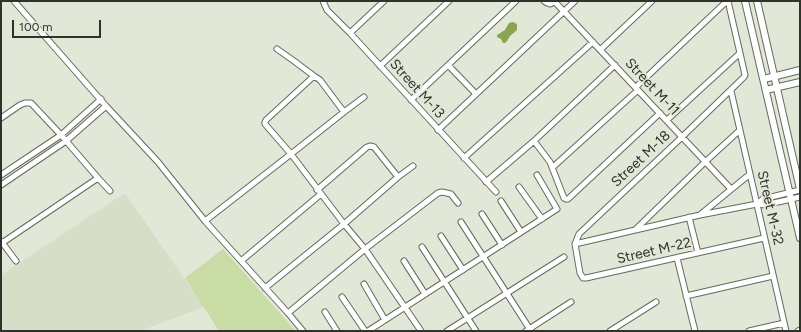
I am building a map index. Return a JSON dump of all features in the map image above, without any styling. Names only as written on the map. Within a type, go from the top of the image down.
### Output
[{"type":"street","points":[[14,1],[106,106],[158,162],[205,221],[288,312],[303,331]]},
{"type":"street","name":"Street M-13","points":[[323,1],[327,10],[350,33],[496,192]]},
{"type":"street","points":[[350,33],[384,1]]},
{"type":"street","points":[[380,66],[449,1]]},
{"type":"street","points":[[410,100],[516,1]]},
{"type":"street","points":[[544,1],[550,4],[556,1]]},
{"type":"street","name":"Street M-11","points":[[556,1],[731,189]]},
{"type":"street","points":[[438,130],[575,1]]},
{"type":"street","points":[[600,50],[652,1]]},
{"type":"street","points":[[667,120],[740,53],[727,1]]},
{"type":"street","points":[[553,167],[637,89],[727,1]]},
{"type":"street","points":[[746,1],[800,238]]},
{"type":"street","points":[[757,1],[800,189],[790,196]]},
{"type":"street","points":[[464,158],[593,42]]},
{"type":"street","points":[[277,49],[320,80],[344,112]]},
{"type":"street","name":"Street M-18","points":[[575,244],[579,234],[744,77],[745,75],[740,53]]},
{"type":"street","points":[[448,65],[476,94]]},
{"type":"street","points":[[486,182],[534,141],[615,66]]},
{"type":"street","points":[[764,79],[800,70]]},
{"type":"street","points":[[314,76],[264,122],[291,154],[319,192],[365,249],[421,331]]},
{"type":"street","points":[[766,90],[800,82]]},
{"type":"street","name":"Street M-32","points":[[731,91],[786,331]]},
{"type":"street","points":[[205,221],[364,97]]},
{"type":"street","points":[[1,175],[61,135],[100,99]]},
{"type":"street","points":[[1,118],[20,105],[26,102],[31,102],[110,191]]},
{"type":"street","points":[[1,185],[66,141],[106,106]]},
{"type":"street","points":[[534,141],[553,167],[564,198],[568,199],[660,113]]},
{"type":"street","points":[[634,230],[740,130]]},
{"type":"street","points":[[241,261],[319,192],[367,146],[374,147],[398,176]]},
{"type":"street","points":[[265,288],[344,224],[398,176],[413,166]]},
{"type":"street","points":[[700,215],[750,174]]},
{"type":"street","points":[[368,331],[557,209],[536,175]]},
{"type":"street","points":[[16,262],[2,242],[98,178]]},
{"type":"street","points":[[519,187],[542,219]]},
{"type":"street","points":[[288,312],[365,249],[438,193],[442,192],[451,194],[458,203]]},
{"type":"street","points":[[575,244],[689,217],[756,204],[763,199],[790,196],[800,197]]},
{"type":"street","points":[[501,201],[521,232]]},
{"type":"street","points":[[482,214],[502,245]]},
{"type":"street","points":[[689,217],[698,253]]},
{"type":"street","points":[[461,222],[529,330],[571,302]]},
{"type":"street","points":[[442,236],[463,270]]},
{"type":"street","name":"Street M-22","points":[[575,244],[580,273],[583,278],[586,278],[764,238]]},
{"type":"street","points":[[422,247],[476,331]]},
{"type":"street","points":[[447,331],[564,256]]},
{"type":"street","points":[[677,258],[695,331]]},
{"type":"street","points":[[404,261],[425,294]]},
{"type":"street","points":[[686,296],[773,276]]},
{"type":"street","points":[[364,284],[385,320]]},
{"type":"street","points":[[342,297],[365,331]]},
{"type":"street","points":[[610,331],[656,302]]},
{"type":"street","points":[[325,312],[337,331]]},
{"type":"street","points":[[749,331],[784,323]]},
{"type":"shaded area","points":[[513,22],[517,24],[517,30],[505,43],[503,43],[497,35],[505,30],[509,23]]},
{"type":"shaded area","points":[[125,193],[204,307],[140,331],[1,331],[1,275]]},
{"type":"shaded area","points":[[223,249],[294,329],[292,331],[219,331],[185,278]]}]
